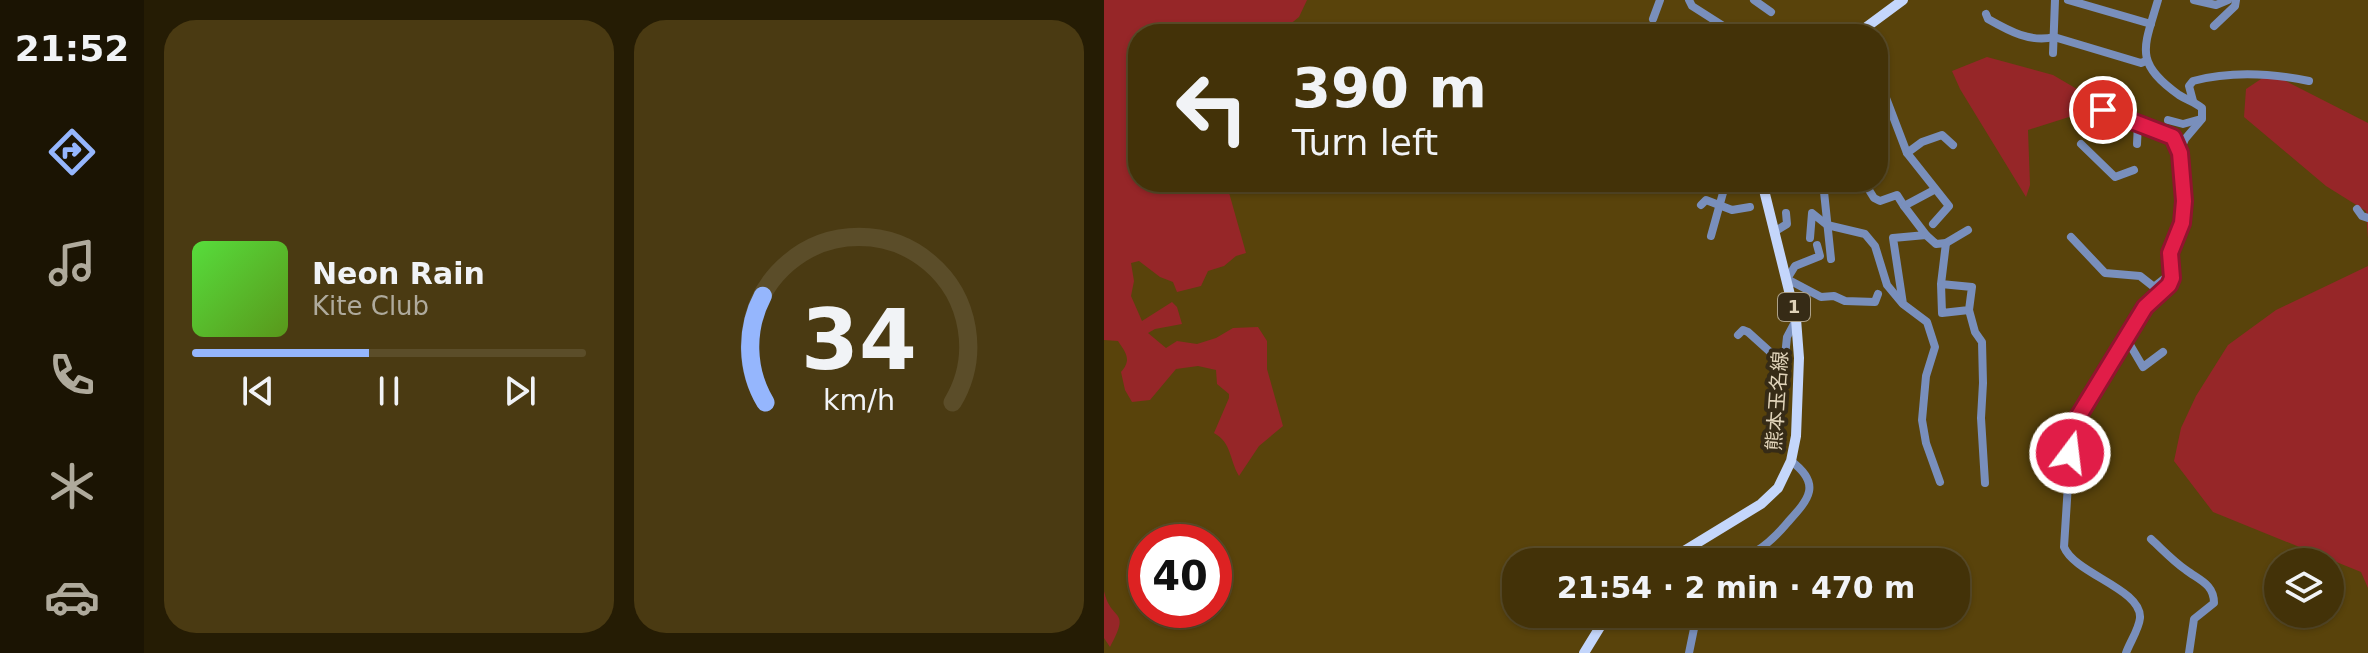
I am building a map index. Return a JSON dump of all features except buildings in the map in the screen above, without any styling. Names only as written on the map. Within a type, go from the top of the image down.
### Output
[{"type":"main road","points":[[1871,24],[1903,0]]},
{"type":"main road","name":"熊本玉名線","points":[[1689,548],[1761,504],[1778,488],[1791,461],[1796,436],[1799,358],[1796,319],[1764,192]]},
{"type":"main road","points":[[1584,653],[1599,628]]},
{"type":"street","points":[[1653,19],[1660,0]]},
{"type":"street","points":[[1689,0],[1692,6],[1720,24]]},
{"type":"street","points":[[1754,0],[1771,12]]},
{"type":"street","points":[[2053,53],[2055,0]]},
{"type":"street","points":[[2068,0],[2151,24]]},
{"type":"street","points":[[2158,0],[2145,44],[2146,61],[2180,95],[2202,108],[2202,119],[2185,139],[2180,153]]},
{"type":"street","points":[[2194,0],[2228,0]]},
{"type":"street","points":[[2214,26],[2235,6],[2236,0]]},
{"type":"street","points":[[1986,14],[1988,19],[2019,36],[2054,37],[2141,63],[2146,61]]},
{"type":"street","points":[[2193,101],[2189,86],[2193,81],[2212,76],[2241,73],[2309,81]]},
{"type":"street","points":[[2106,85],[2103,110],[2173,137],[2180,153],[2184,214],[2170,253],[2173,272],[2169,285],[2145,307],[2075,422],[2070,453],[2064,547],[2071,560],[2136,603],[2140,616],[2126,653]]},
{"type":"street","points":[[1888,103],[1907,153],[1949,206],[1933,224]]},
{"type":"street","points":[[2168,120],[2183,124],[2202,119]]},
{"type":"street","points":[[2137,144],[2138,123]]},
{"type":"street","points":[[1907,153],[1922,142],[1942,135],[1953,145]]},
{"type":"street","points":[[2081,144],[2115,177],[2134,170]]},
{"type":"street","points":[[1904,206],[1934,190]]},
{"type":"street","points":[[1711,236],[1724,192]]},
{"type":"street","points":[[1824,192],[1831,259]]},
{"type":"street","points":[[1870,192],[1880,201],[1897,195],[1936,244],[1946,243],[1968,230]]},
{"type":"street","points":[[1701,205],[1706,200],[1732,210],[1750,207]]},
{"type":"street","points":[[2357,209],[2368,218]]},
{"type":"street","points":[[1774,232],[1787,224],[1786,213]]},
{"type":"street","points":[[1878,294],[1875,302],[1845,301],[1834,296],[1821,297],[1787,279],[1795,266],[1820,256],[1813,242],[1812,213],[1827,225],[1865,234],[1875,246],[1887,285],[1903,304],[1927,322],[1935,347],[1926,376],[1922,420],[1926,443],[1940,482]]},
{"type":"street","points":[[1903,304],[1893,238],[1926,235]]},
{"type":"street","points":[[2071,237],[2105,273],[2140,276],[2154,287],[2173,272]]},
{"type":"street","points":[[1946,243],[1941,284],[1942,313],[1969,310]]},
{"type":"street","points":[[1941,284],[1972,287],[1969,310],[1975,332],[1982,342],[1981,418],[1985,483]]},
{"type":"street","points":[[1738,335],[1743,330],[1748,332],[1778,359],[1785,356],[1787,337],[1796,319]]},
{"type":"street","points":[[2126,338],[2143,367],[2163,352]]},
{"type":"street","points":[[1760,548],[1771,541],[1808,498],[1810,483],[1807,475],[1791,461]]},
{"type":"street","points":[[2151,539],[2184,569],[2203,580],[2213,592],[2214,603],[2194,619],[2189,653]]},
{"type":"street","points":[[1689,653],[1694,628]]},
{"type":"shaded area","points":[[1104,0],[1307,0],[1299,17],[1290,24],[1128,24],[1128,192],[1229,192],[1246,253],[1208,271],[1201,286],[1177,292],[1173,282],[1160,277],[1139,261],[1131,263],[1134,281],[1131,296],[1142,321],[1172,302],[1177,307],[1182,324],[1148,333],[1166,348],[1177,341],[1197,344],[1233,328],[1258,327],[1267,341],[1267,369],[1283,426],[1259,446],[1239,476],[1227,447],[1214,433],[1229,398],[1229,394],[1217,384],[1216,370],[1198,366],[1176,369],[1150,400],[1132,402],[1125,390],[1121,372],[1127,360],[1125,353],[1118,341],[1104,340]]},
{"type":"shaded area","points":[[1987,57],[2053,75],[2082,92],[2069,117],[2028,130],[2030,185],[2026,197],[1952,71]]},
{"type":"shaded area","points":[[2270,73],[2368,123],[2368,238],[2366,211],[2326,186],[2244,117],[2246,89]]},
{"type":"shaded area","points":[[2368,266],[2368,588],[2361,572],[2344,565],[2344,548],[2302,548],[2213,512],[2174,461],[2181,428],[2196,396],[2228,345],[2276,310]]},
{"type":"shaded area","points":[[1104,591],[1120,620],[1110,647],[1104,638]]},
{"type":"route","points":[[2070,453],[2075,422],[2145,307],[2169,285],[2173,272],[2170,253],[2184,214],[2180,153],[2173,137],[2103,110]]}]
